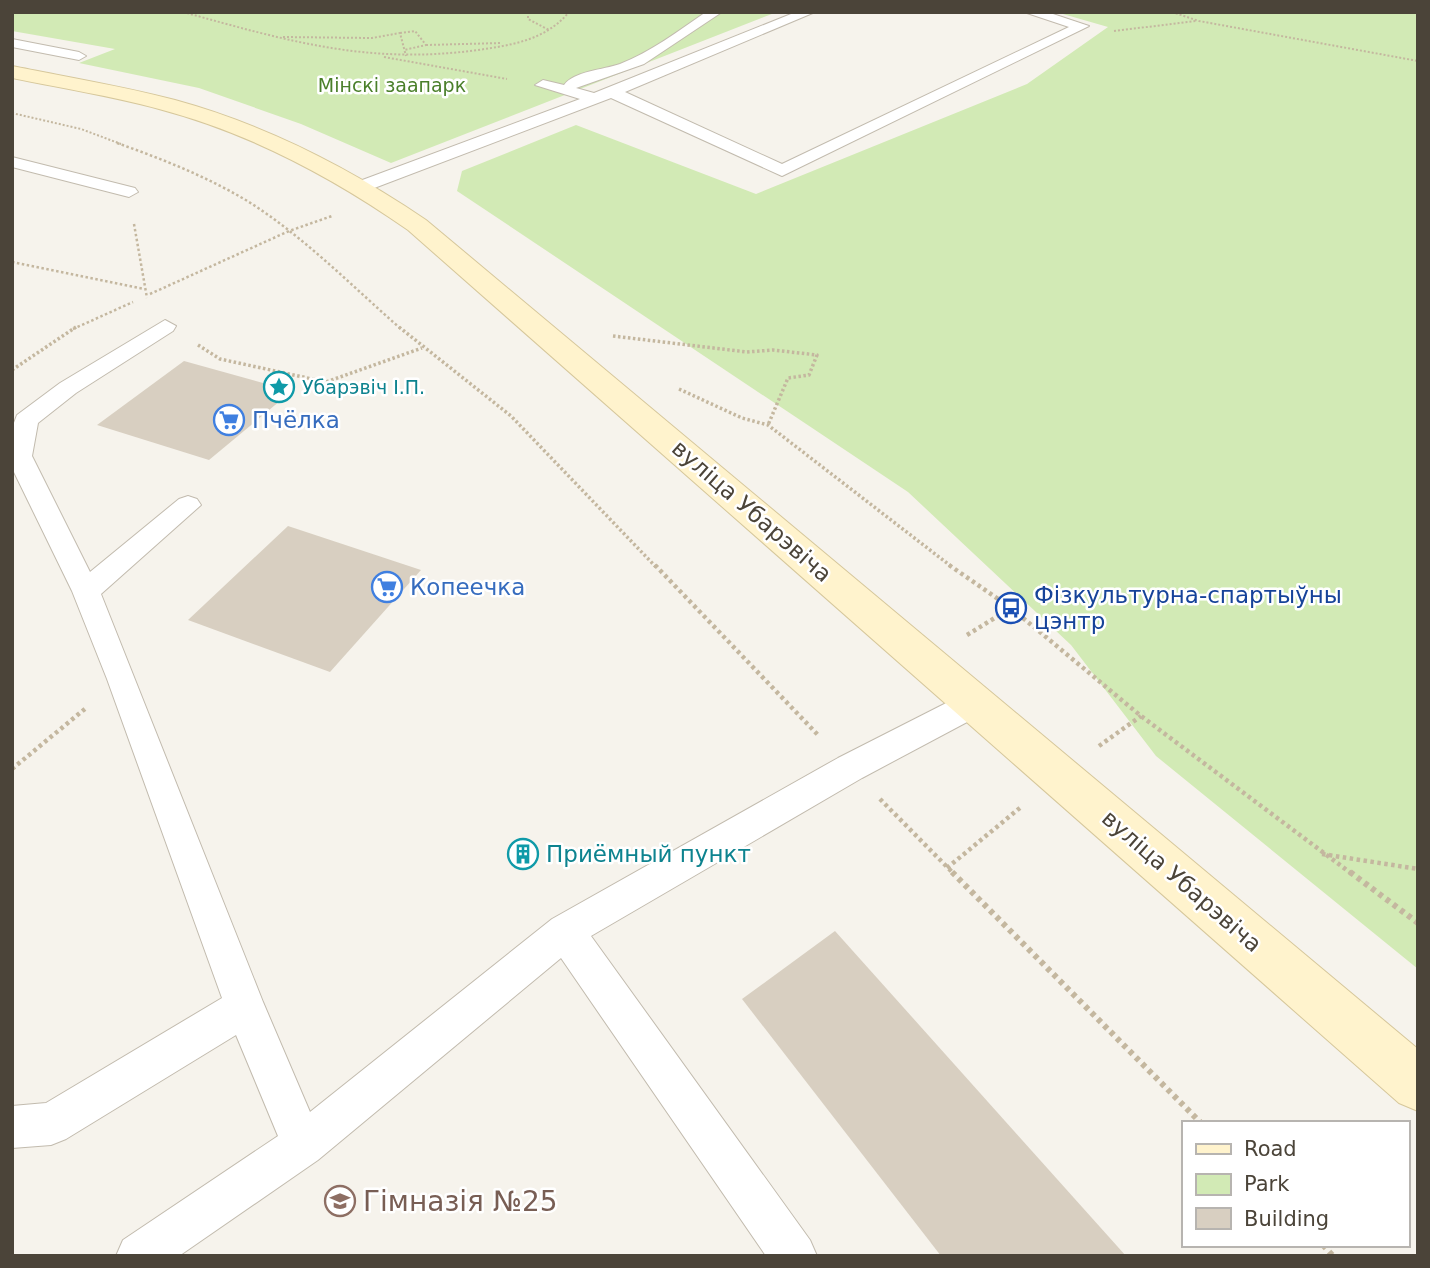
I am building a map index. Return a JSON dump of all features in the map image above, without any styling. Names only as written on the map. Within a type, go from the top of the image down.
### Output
[{"type":"main road","name":"вуліца Убарэвіча","points":[[12,72],[169,105],[288,149],[363,186],[472,270],[973,704],[1418,1084]]},
{"type":"lane","points":[[571,85],[591,74],[626,66],[672,42],[715,12]]},
{"type":"lane","points":[[363,186],[595,99],[808,12]]},
{"type":"lane","points":[[612,92],[782,171],[1082,26],[1031,12]]},
{"type":"lane","points":[[12,43],[79,56]]},
{"type":"lane","points":[[543,85],[595,99]]},
{"type":"lane","points":[[12,162],[129,192]]},
{"type":"lane","points":[[165,326],[68,388],[26,420],[19,456],[86,591],[122,678],[245,1007],[303,1145]]},
{"type":"lane","points":[[86,591],[188,505]]},
{"type":"lane","points":[[139,1256],[303,1145],[565,931],[850,768],[973,704]]},
{"type":"lane","points":[[565,931],[794,1256]]},
{"type":"lane","points":[[12,1127],[51,1125],[245,1007]]},
{"type":"path","points":[[183,12],[278,38],[543,85]]},
{"type":"path","points":[[528,12],[528,19],[550,31]]},
{"type":"path","points":[[373,55],[466,51],[511,43],[550,31],[569,12]]},
{"type":"path","points":[[1172,12],[1199,21],[1418,61]]},
{"type":"path","points":[[1105,32],[1199,21]]},
{"type":"path","points":[[278,38],[293,35],[344,39],[415,31],[426,45]]},
{"type":"path","points":[[400,33],[407,61]]},
{"type":"path","points":[[341,50],[344,39]]},
{"type":"path","points":[[458,43],[466,51]]},
{"type":"path","points":[[404,52],[426,45],[511,43]]},
{"type":"path","points":[[12,113],[81,129],[171,163],[248,202],[289,231],[423,348],[511,416],[946,868],[1199,1121]]},
{"type":"path","points":[[129,192],[144,289],[165,326],[220,359],[326,382],[423,348]]},
{"type":"path","points":[[289,231],[341,213]]},
{"type":"path","points":[[12,262],[144,289]]},
{"type":"path","points":[[603,329],[624,345]]},
{"type":"path","points":[[613,336],[747,352],[773,350],[817,355],[809,375],[788,378],[768,425]]},
{"type":"path","points":[[667,380],[708,404],[741,418],[768,425],[921,546],[1011,608],[1141,716],[1418,923]]},
{"type":"path","points":[[12,769],[122,678]]},
{"type":"path","points":[[1095,749],[1141,716]]},
{"type":"path","points":[[946,868],[1030,799]]},
{"type":"path","points":[[1321,853],[1418,869]]},
{"type":"green space","name":"Мінскі заапарк","points":[[12,12],[777,12],[391,163],[301,124],[199,88],[79,63],[115,49],[12,31]]},
{"type":"green space","points":[[1056,12],[1418,12],[1418,969],[1156,756],[1071,645],[908,492],[457,191],[462,171],[576,125],[756,194],[1027,84],[1108,27]]},
{"type":"building","points":[[184,361],[292,391],[209,460],[97,425]]},
{"type":"building","points":[[288,526],[421,570],[330,672],[188,620]]},
{"type":"building","points":[[835,931],[1126,1256],[941,1256],[742,999]]},
{"type":"place","name":"Убарэвіч І.П.","points":[[279,387]]},
{"type":"place","name":"Пчёлка","points":[[229,420]]},
{"type":"place","name":"Копеечка","points":[[387,587]]},
{"type":"place","name":"Фізкультурна-спартыўны цэнтр","points":[[1011,608]]},
{"type":"place","name":"Приёмный пункт","points":[[523,854]]},
{"type":"place","name":"Гімназія №25","points":[[340,1201]]}]
